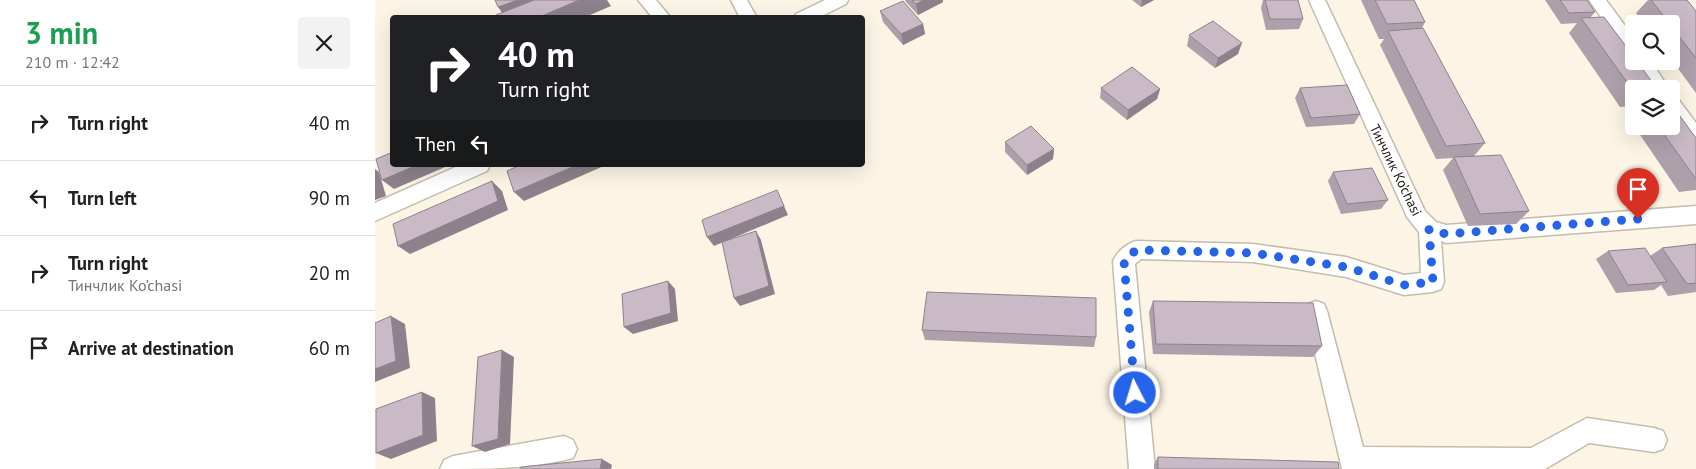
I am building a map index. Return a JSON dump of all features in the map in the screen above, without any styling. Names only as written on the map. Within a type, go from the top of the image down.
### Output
[{"type":"street","points":[[646,0],[660,15]]},
{"type":"street","points":[[739,0],[747,15]]},
{"type":"street","points":[[808,15],[840,0]]},
{"type":"street","name":"Тинчлик Ko’chasi","points":[[1317,0],[1417,217],[1429,229],[1446,234],[1696,215]]},
{"type":"street","points":[[1597,0],[1625,39]]},
{"type":"street","points":[[1680,116],[1696,138]]},
{"type":"street","points":[[375,212],[476,167]]},
{"type":"street","points":[[1142,469],[1124,261],[1136,250],[1253,253],[1346,267],[1404,285],[1433,282],[1429,229]]},
{"type":"street","points":[[1316,311],[1355,465],[1534,461],[1587,430],[1654,440]]},
{"type":"street","points":[[453,469],[564,449]]},
{"type":"building","points":[[495,0],[518,0],[498,7]]},
{"type":"building","points":[[534,0],[579,0],[544,15],[496,15]]},
{"type":"building","points":[[912,0],[924,0],[916,4]]},
{"type":"building","points":[[1265,0],[1298,0],[1303,19],[1270,19]]},
{"type":"building","points":[[1375,0],[1414,0],[1425,22],[1387,24]]},
{"type":"building","points":[[1560,0],[1587,0],[1595,12],[1569,13]]},
{"type":"building","points":[[1651,0],[1687,0],[1696,11],[1696,58],[1680,38],[1680,15],[1663,15]]},
{"type":"building","points":[[903,1],[923,24],[901,34],[880,11]]},
{"type":"building","points":[[1604,17],[1625,45],[1625,70],[1643,70],[1651,80],[1625,80],[1581,18]]},
{"type":"building","points":[[1213,21],[1242,43],[1218,58],[1189,35]]},
{"type":"building","points":[[1423,28],[1485,143],[1446,146],[1388,31]]},
{"type":"building","points":[[1132,67],[1160,89],[1128,110],[1101,88]]},
{"type":"building","points":[[1347,85],[1360,114],[1311,118],[1300,88]]},
{"type":"building","points":[[1680,116],[1696,138],[1696,179],[1664,135],[1680,135]]},
{"type":"building","points":[[1031,126],[1054,149],[1027,165],[1005,142]]},
{"type":"building","points":[[390,153],[390,167],[412,167],[382,180],[376,159]]},
{"type":"building","points":[[1501,155],[1529,211],[1480,214],[1454,157]]},
{"type":"building","points":[[516,167],[572,167],[514,192],[507,171]]},
{"type":"building","points":[[1372,168],[1388,200],[1347,204],[1333,172]]},
{"type":"building","points":[[492,181],[498,201],[398,246],[393,224]]},
{"type":"building","points":[[777,190],[784,206],[707,237],[702,220]]},
{"type":"building","points":[[756,231],[769,286],[734,298],[722,242]]},
{"type":"building","points":[[1696,244],[1696,283],[1687,284],[1662,248]]},
{"type":"building","points":[[1645,248],[1667,282],[1628,285],[1608,251]]},
{"type":"building","points":[[668,281],[671,313],[624,327],[622,294]]},
{"type":"building","points":[[927,292],[1096,298],[1096,337],[922,330]]},
{"type":"building","points":[[1153,301],[1313,303],[1322,346],[1156,344]]},
{"type":"building","points":[[391,316],[396,361],[375,369],[375,323]]},
{"type":"building","points":[[502,350],[498,439],[472,446],[478,357]]},
{"type":"building","points":[[422,392],[423,435],[376,453],[376,409]]},
{"type":"building","points":[[1158,457],[1338,462],[1339,469],[1158,469]]},
{"type":"building","points":[[602,459],[600,469],[520,469],[521,467]]},
{"type":"route","points":[[1135,393],[1124,261],[1136,250],[1253,253],[1346,267],[1404,285],[1433,282],[1429,229],[1446,234],[1638,219]]}]
